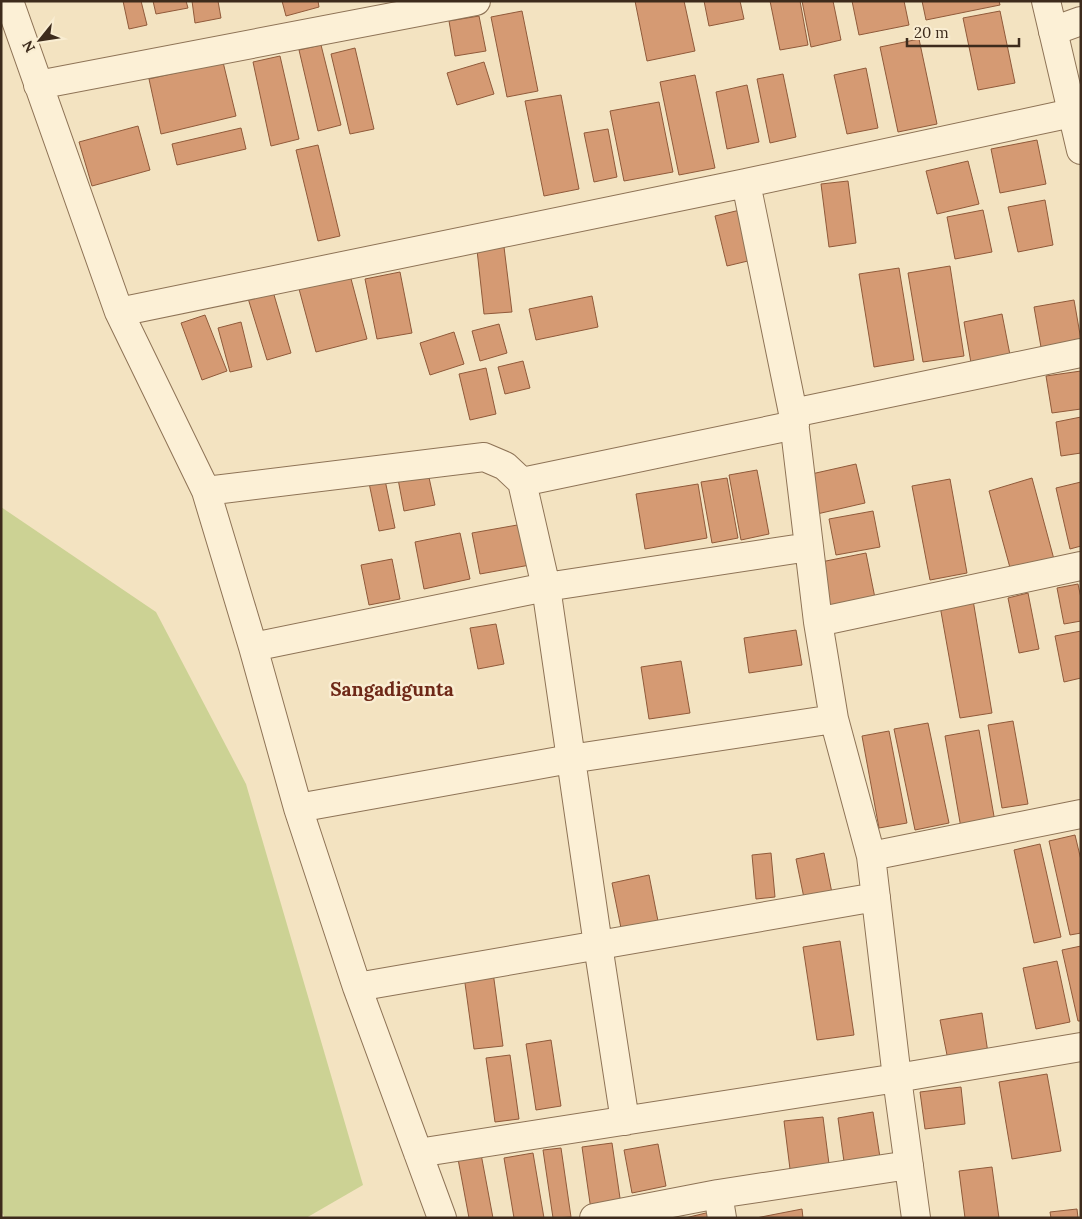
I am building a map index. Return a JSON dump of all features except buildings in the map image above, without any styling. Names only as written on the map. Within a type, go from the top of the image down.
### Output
[{"type":"street","points":[[9,1],[119,312],[206,491],[253,647],[298,808],[357,987],[442,1218]]},
{"type":"street","points":[[38,85],[476,1]]},
{"type":"street","points":[[1046,1],[1081,150]]},
{"type":"street","points":[[1052,31],[1081,21]]},
{"type":"street","points":[[119,312],[746,184],[1072,113]]},
{"type":"street","points":[[746,184],[794,419],[818,622],[834,719],[871,856],[897,1078],[916,1218]]},
{"type":"street","points":[[522,482],[1081,353]]},
{"type":"street","points":[[206,491],[484,457],[505,466],[522,482],[546,587],[625,1121]]},
{"type":"street","points":[[253,647],[546,587],[809,547]]},
{"type":"street","points":[[818,622],[1081,566]]},
{"type":"street","points":[[298,808],[570,758],[834,719]]},
{"type":"street","points":[[871,856],[1081,814]]},
{"type":"street","points":[[357,987],[876,897]]},
{"type":"street","points":[[418,1154],[1081,1047]]},
{"type":"street","points":[[600,1217],[720,1206],[909,1166]]},
{"type":"green space","points":[[1,507],[156,612],[246,784],[363,1185],[306,1218],[5,1218],[1,1211]]},
{"type":"district","name":"Sangadigunta","points":[[392,689]]}]
